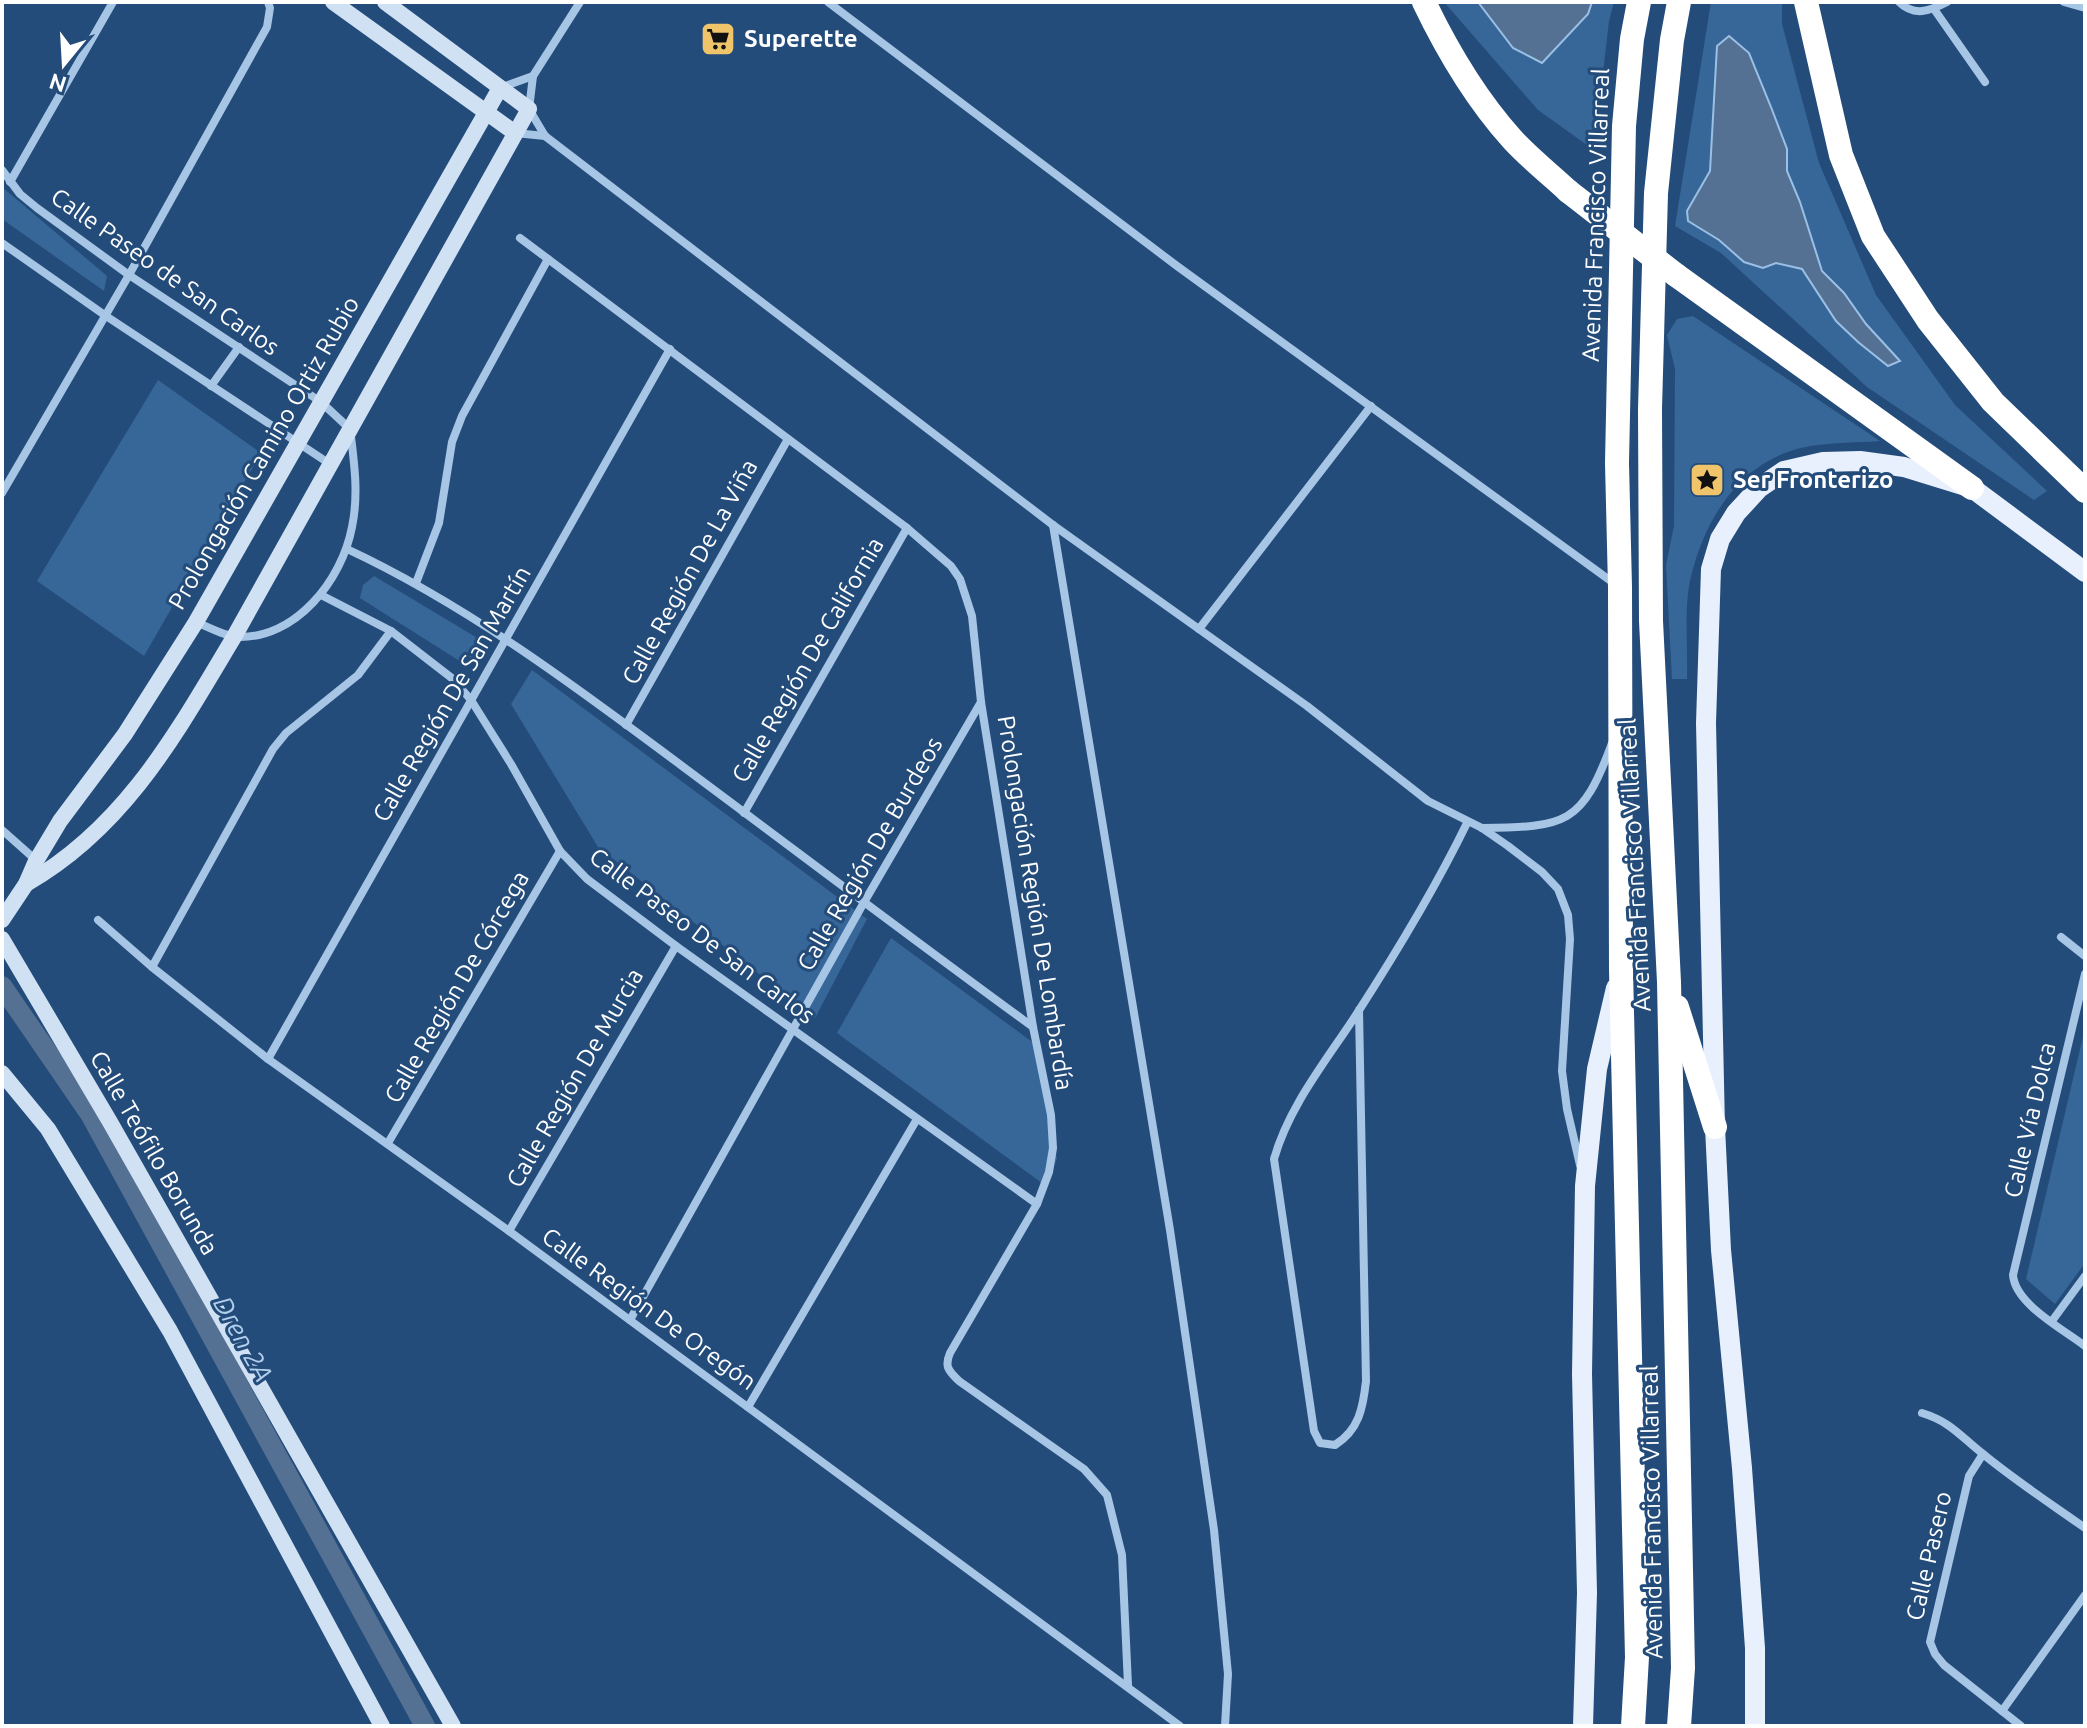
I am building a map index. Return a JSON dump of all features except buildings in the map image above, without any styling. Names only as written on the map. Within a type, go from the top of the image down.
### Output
[{"type":"highway","points":[[1424,2],[1437,29],[1475,89],[1513,140],[1568,191],[1676,275],[1972,488]]},
{"type":"highway","name":"Avenida Francisco Villarreal","points":[[1633,1726],[1637,1657],[1621,969],[1617,463],[1621,195],[1632,39],[1639,2]]},
{"type":"highway","name":"Avenida Francisco Villarreal","points":[[1679,2],[1672,40],[1656,193],[1650,409],[1651,621],[1669,982],[1683,1668],[1679,1726]]},
{"type":"highway","points":[[1806,2],[1841,155],[1873,236],[1928,320],[1993,402],[2085,491]]},
{"type":"highway","points":[[1669,982],[1715,1127]]},
{"type":"main road","points":[[1755,1726],[1755,1648],[1721,1250],[1715,1127],[1706,723],[1711,569],[1720,539],[1736,513],[1759,488],[1784,471],[1823,462],[1878,462],[1972,488],[2085,572]]},
{"type":"main road","points":[[1583,1726],[1587,1593],[1582,1374],[1585,1186],[1597,1069],[1621,969]]},
{"type":"street","points":[[10,182],[113,2]]},
{"type":"street","points":[[2,493],[106,316],[267,27],[268,2]]},
{"type":"street","points":[[333,2],[515,133],[545,136]]},
{"type":"street","points":[[385,2],[529,109],[545,136],[1053,525],[1307,706],[1428,801],[1482,828],[1542,872],[1558,889],[1568,915],[1570,939],[1562,1071],[1567,1109],[1585,1186]]},
{"type":"street","points":[[26,884],[51,870],[91,839],[141,785],[234,637],[529,109],[533,76],[580,2]]},
{"type":"street","points":[[828,2],[1177,266],[1620,587]]},
{"type":"street","points":[[1899,2],[1916,12],[1934,9],[1947,2]]},
{"type":"street","points":[[2064,2],[2085,8]]},
{"type":"street","points":[[1934,9],[1985,82]]},
{"type":"street","points":[[500,88],[533,76]]},
{"type":"street","name":"Prolongación Camino Ortiz Rubio","points":[[2,920],[26,884],[60,821],[125,734],[196,622],[500,88]]},
{"type":"street","name":"Calle Paseo de San Carlos","points":[[2,170],[37,208],[129,275],[321,402],[350,429]]},
{"type":"street","name":"Prolongación Región De Lombardía","points":[[520,238],[907,528],[951,566],[960,579],[972,616],[981,702],[1033,1027],[1051,1115],[1053,1148],[1049,1172],[1037,1204],[946,1361],[948,1370],[1084,1469],[1107,1495],[1122,1555],[1128,1685]]},
{"type":"street","points":[[2,243],[106,316],[330,464]]},
{"type":"street","points":[[416,583],[439,523],[452,442],[462,416],[548,259]]},
{"type":"street","points":[[211,386],[239,347]]},
{"type":"street","name":"Calle Región De San Martín","points":[[268,1059],[670,349]]},
{"type":"street","points":[[1199,629],[1371,406]]},
{"type":"street","points":[[196,622],[234,637],[257,634],[297,617],[321,595],[347,549],[355,499],[350,429]]},
{"type":"street","name":"Calle Región De La Viña","points":[[626,725],[788,439]]},
{"type":"street","points":[[1053,525],[1170,1230],[1212,1514],[1225,1619],[1228,1674],[1225,1726]]},
{"type":"street","name":"Calle Región De California","points":[[744,813],[907,528]]},
{"type":"street","points":[[347,549],[416,583],[626,725],[863,904],[1033,1027]]},
{"type":"street","name":"Calle Paseo De San Carlos","points":[[321,595],[391,631],[442,669],[471,700],[560,851],[587,879],[1037,1204]]},
{"type":"street","points":[[152,967],[273,749],[286,733],[358,675],[391,631]]},
{"type":"street","name":"Calle Región De Burdeos","points":[[630,1320],[863,904],[981,702]]},
{"type":"street","points":[[1482,828],[1538,825],[1575,812],[1588,799],[1619,725]]},
{"type":"street","points":[[1359,1010],[1366,1381],[1357,1423],[1347,1438],[1335,1445],[1320,1443],[1314,1431],[1274,1159],[1287,1120],[1359,1010],[1467,823]]},
{"type":"street","points":[[2,830],[36,861],[51,870]]},
{"type":"street","name":"Calle Región De Córcega","points":[[388,1143],[560,851]]},
{"type":"street","name":"Calle Región De Oregón","points":[[98,920],[268,1059],[509,1231],[1180,1726]]},
{"type":"street","points":[[2061,937],[2085,956]]},
{"type":"street","name":"Calle Teófilo Borunda","points":[[2,939],[453,1726]]},
{"type":"street","name":"Calle Región De Murcia","points":[[509,1231],[676,946]]},
{"type":"street","name":"Calle Vía Dolca","points":[[2052,1321],[2021,1298],[2014,1286],[2013,1275],[2085,974]]},
{"type":"street","points":[[2,1073],[48,1129],[170,1331],[382,1726]]},
{"type":"street","points":[[748,1407],[917,1119]]},
{"type":"street","points":[[2085,1276],[2052,1321],[2085,1346]]},
{"type":"street","points":[[1922,1413],[1954,1427],[1983,1454],[2085,1528]]},
{"type":"street","name":"Calle Pasero","points":[[1983,1454],[1969,1476],[1930,1642],[1944,1665],[2021,1726]]},
{"type":"street","points":[[2002,1711],[2085,1595]]},
{"type":"shaded area","points":[[1444,2],[1614,2],[1609,21],[1594,150],[1538,110]]},
{"type":"shaded area","points":[[1478,2],[1592,2],[1588,14],[1542,63],[1513,48]]},
{"type":"shaded area","points":[[1711,2],[1782,2],[1782,24],[1819,163],[1876,295],[1955,405],[2047,491],[2034,500],[1867,387],[1721,253],[1675,226]]},
{"type":"shaded area","points":[[1729,36],[1749,53],[1771,107],[1787,149],[1787,171],[1822,271],[1900,361],[1888,366],[1858,342],[1836,321],[1802,269],[1776,263],[1763,268],[1744,262],[1719,240],[1688,221],[1687,211],[1710,171],[1717,46]]},
{"type":"shaded area","points":[[2,187],[107,276],[104,291],[2,219]]},
{"type":"shaded area","points":[[1693,316],[1880,441],[1811,446],[1779,456],[1759,467],[1727,498],[1704,537],[1690,581],[1687,679],[1672,679],[1666,565],[1674,526],[1675,369],[1667,335],[1677,319]]},
{"type":"shaded area","points":[[158,380],[261,453],[144,656],[37,581]]},
{"type":"shaded area","points":[[374,576],[484,642],[469,667],[360,598],[363,585]]},
{"type":"shaded area","points":[[532,670],[867,919],[815,1018],[598,847],[511,704]]},
{"type":"shaded area","points":[[891,938],[1039,1047],[1057,1159],[1046,1186],[837,1033]]},
{"type":"shaded area","points":[[2085,1028],[2085,1263],[2055,1304],[2026,1279]]},
{"type":"waterway","name":"Dren 2A","points":[[2,986],[90,1114],[425,1726]]},
{"type":"place","name":"Superette","points":[[718,39]]},
{"type":"place","name":"Ser Fronterizo","points":[[1707,480]]}]
